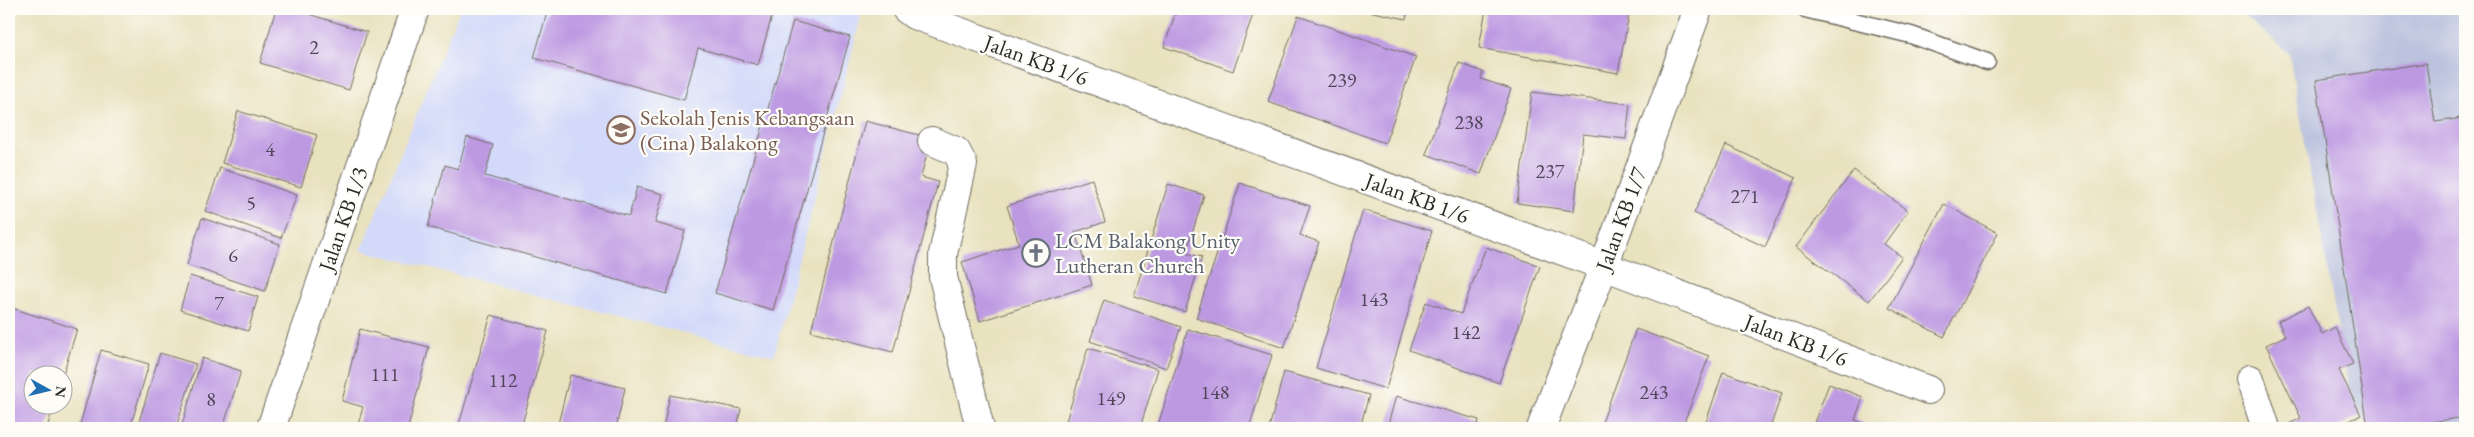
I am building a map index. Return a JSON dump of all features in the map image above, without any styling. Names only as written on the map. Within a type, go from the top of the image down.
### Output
[{"type":"street","name":"Jalan KB 1/3","points":[[271,428],[415,9]]},
{"type":"street","name":"Jalan KB 1/6","points":[[906,9],[914,15],[932,22],[1604,266],[1928,390]]},
{"type":"street","name":"Jalan KB 1/7","points":[[1542,428],[1604,266],[1698,9]]},
{"type":"street","points":[[932,141],[956,151],[963,164],[943,254],[943,277],[980,428]]},
{"type":"street","points":[[2250,379],[2266,428]]},
{"type":"lane","points":[[1805,9],[1911,35],[1987,62]]},
{"type":"shaded area","name":"Sekolah Jenis Kebangsaan (Cina) Balakong","points":[[460,9],[863,9],[774,356],[361,250]]},
{"type":"shaded area","points":[[2237,9],[2465,9],[2465,428],[2371,428],[2350,395],[2289,54]]},
{"type":"building","points":[[276,9],[292,9],[367,32],[349,90],[260,63]]},
{"type":"building","points":[[548,9],[774,9],[758,65],[698,48],[684,100],[534,58]]},
{"type":"building","points":[[1177,9],[1255,9],[1233,71],[1164,47]]},
{"type":"building","points":[[1359,9],[1408,9],[1406,19]]},
{"type":"building","points":[[1486,9],[1630,9],[1618,73],[1479,48]]},
{"type":"building","points":[[1298,16],[1416,57],[1385,143],[1268,102]]},
{"type":"building","points":[[793,21],[850,37],[773,310],[715,293]]},
{"type":"building","points":[[1459,63],[1483,72],[1481,79],[1511,89],[1481,174],[1426,154]]},
{"type":"building","points":[[2426,63],[2435,122],[2463,118],[2465,134],[2465,417],[2391,428],[2368,428],[2316,80]]},
{"type":"building","points":[[1532,92],[1630,104],[1626,139],[1583,134],[1574,211],[1517,203]]},
{"type":"building","points":[[238,111],[317,135],[301,187],[222,163]]},
{"type":"building","points":[[865,121],[931,138],[921,177],[938,182],[893,352],[811,331]]},
{"type":"building","points":[[467,137],[493,145],[485,176],[629,216],[637,187],[663,194],[655,223],[685,231],[667,294],[428,227],[445,165],[458,169]]},
{"type":"building","points":[[1726,145],[1796,178],[1765,247],[1694,213]]},
{"type":"building","points":[[220,168],[297,195],[281,238],[205,211]]},
{"type":"building","points":[[1854,170],[1908,211],[1884,244],[1902,257],[1869,301],[1796,247]]},
{"type":"building","name":"LCM Balakong Unity Lutheran Church","points":[[1092,179],[1105,222],[1075,232],[1092,285],[980,321],[962,262],[1019,244],[1007,206]]},
{"type":"building","points":[[1240,183],[1310,206],[1300,235],[1319,242],[1284,348],[1196,318]]},
{"type":"building","points":[[1168,184],[1204,195],[1186,253],[1202,257],[1185,312],[1134,296]]},
{"type":"building","points":[[1944,204],[1998,233],[1944,337],[1889,308]]},
{"type":"building","points":[[1363,210],[1432,231],[1386,389],[1316,368]]},
{"type":"building","points":[[202,218],[280,244],[265,291],[187,265]]},
{"type":"building","points":[[1486,247],[1540,266],[1499,383],[1409,350],[1426,302],[1461,314]]},
{"type":"building","points":[[190,276],[258,297],[248,331],[180,310]]},
{"type":"building","points":[[1104,300],[1181,327],[1166,368],[1090,341]]},
{"type":"building","points":[[2308,306],[2322,334],[2335,327],[2353,364],[2339,370],[2361,415],[2335,428],[2286,428],[2285,426],[2301,418],[2266,345],[2285,336],[2278,321]]},
{"type":"building","points":[[9,307],[77,329],[66,364],[22,364],[22,414],[51,414],[47,428],[20,428],[9,425]]},
{"type":"building","points":[[491,315],[548,331],[521,428],[458,428]]},
{"type":"building","points":[[360,329],[429,347],[408,428],[357,428],[363,407],[342,401]]},
{"type":"building","points":[[1188,329],[1272,355],[1249,428],[1157,428]]},
{"type":"building","points":[[1636,329],[1709,356],[1682,428],[1600,428]]},
{"type":"building","points":[[1088,348],[1158,369],[1140,428],[1064,428]]},
{"type":"building","points":[[101,350],[149,364],[130,428],[79,428]]},
{"type":"building","points":[[160,353],[196,364],[176,428],[137,428]]},
{"type":"building","points":[[202,358],[241,371],[223,428],[181,428]]},
{"type":"building","points":[[1284,372],[1369,395],[1360,428],[1269,428]]},
{"type":"building","points":[[1723,372],[1782,393],[1770,428],[1704,428]]},
{"type":"building","points":[[570,375],[625,388],[616,428],[557,428]]},
{"type":"building","points":[[1829,384],[1863,397],[1855,420],[1876,428],[1812,428]]},
{"type":"building","points":[[670,395],[741,409],[737,428],[663,428]]},
{"type":"building","points":[[1396,396],[1479,420],[1477,428],[1387,428]]},
{"type":"place","name":"Sekolah Jenis Kebangsaan (Cina) Balakong","points":[[621,130]]},
{"type":"place","name":"LCM Balakong Unity Lutheran Church","points":[[1036,253]]}]
